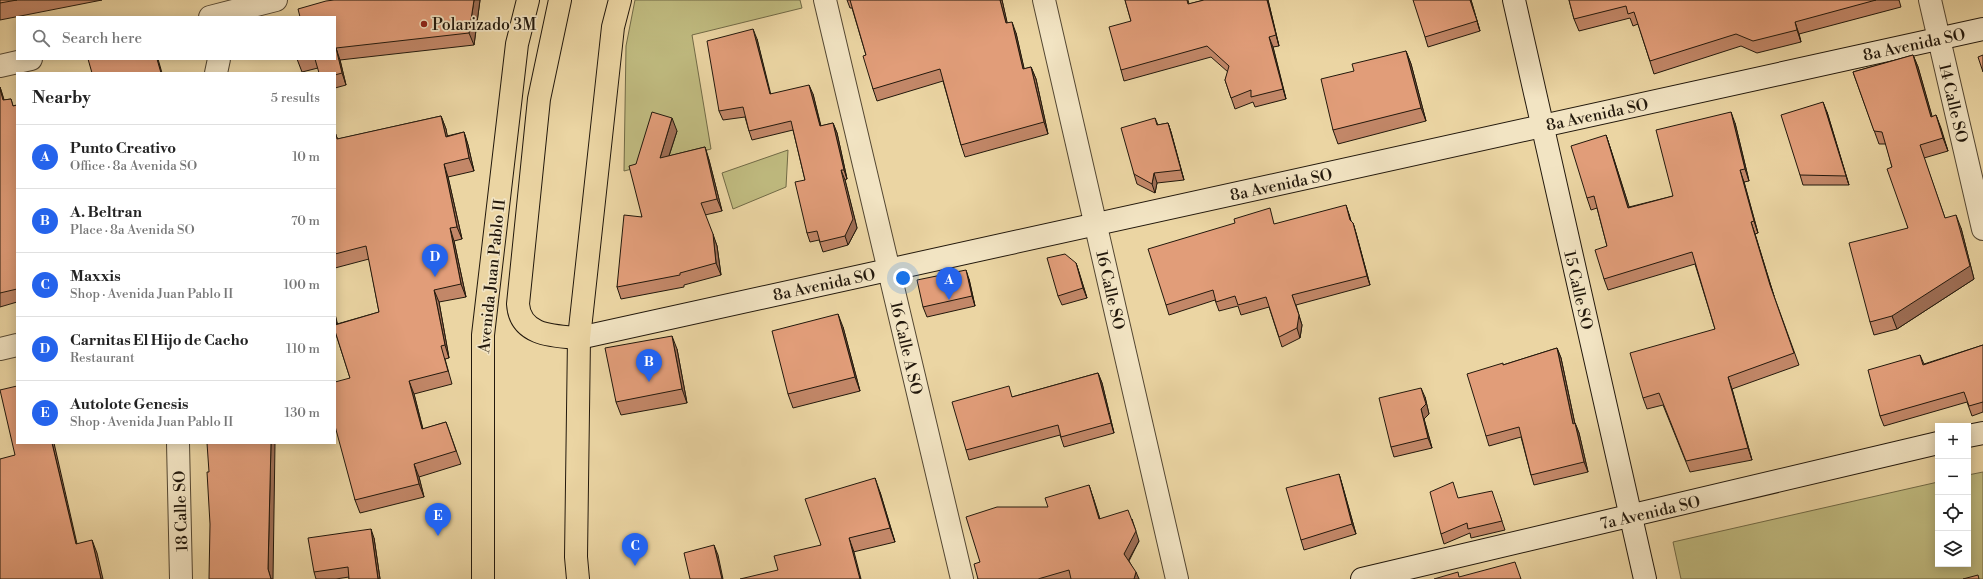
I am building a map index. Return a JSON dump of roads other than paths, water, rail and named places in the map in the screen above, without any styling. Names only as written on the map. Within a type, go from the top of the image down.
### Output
[{"type":"highway","name":"Avenida Juan Pablo II","points":[[483,579],[483,335],[518,44],[528,0]]},
{"type":"highway","points":[[560,0],[539,99],[518,304],[519,316],[526,325],[545,335],[578,338]]},
{"type":"highway","points":[[578,579],[576,557],[578,338],[613,27],[620,0]]},
{"type":"street","points":[[221,16],[276,0]]},
{"type":"street","name":"16 Calle A SO","points":[[824,0],[962,579]]},
{"type":"street","name":"16 Calle SO","points":[[1044,0],[1177,579]]},
{"type":"street","name":"15 Calle SO","points":[[1514,0],[1645,579]]},
{"type":"street","name":"14 Calle SO","points":[[1930,0],[1983,229]]},
{"type":"street","name":"8a Avenida SO","points":[[578,338],[1983,29]]},
{"type":"street","points":[[0,66],[27,60]]},
{"type":"street","points":[[216,72],[219,60]]},
{"type":"street","points":[[0,349],[16,345]]},
{"type":"street","points":[[1971,435],[1983,433]]},
{"type":"street","name":"18 Calle SO","points":[[178,444],[181,579]]},
{"type":"street","name":"7a Avenida SO","points":[[1362,579],[1631,517],[1935,444]]},
{"type":"place","name":"Polarizado 3M","points":[[424,24]]},
{"type":"place","name":"Carnitas El Hijo de Cacho","points":[[435,277]]},
{"type":"place","name":"Punto Creativo","points":[[949,300]]},
{"type":"place","name":"A. Beltran","points":[[649,382]]},
{"type":"place","name":"Autolote Genesis","points":[[438,536]]},
{"type":"place","name":"Maxxis","points":[[635,566]]}]
